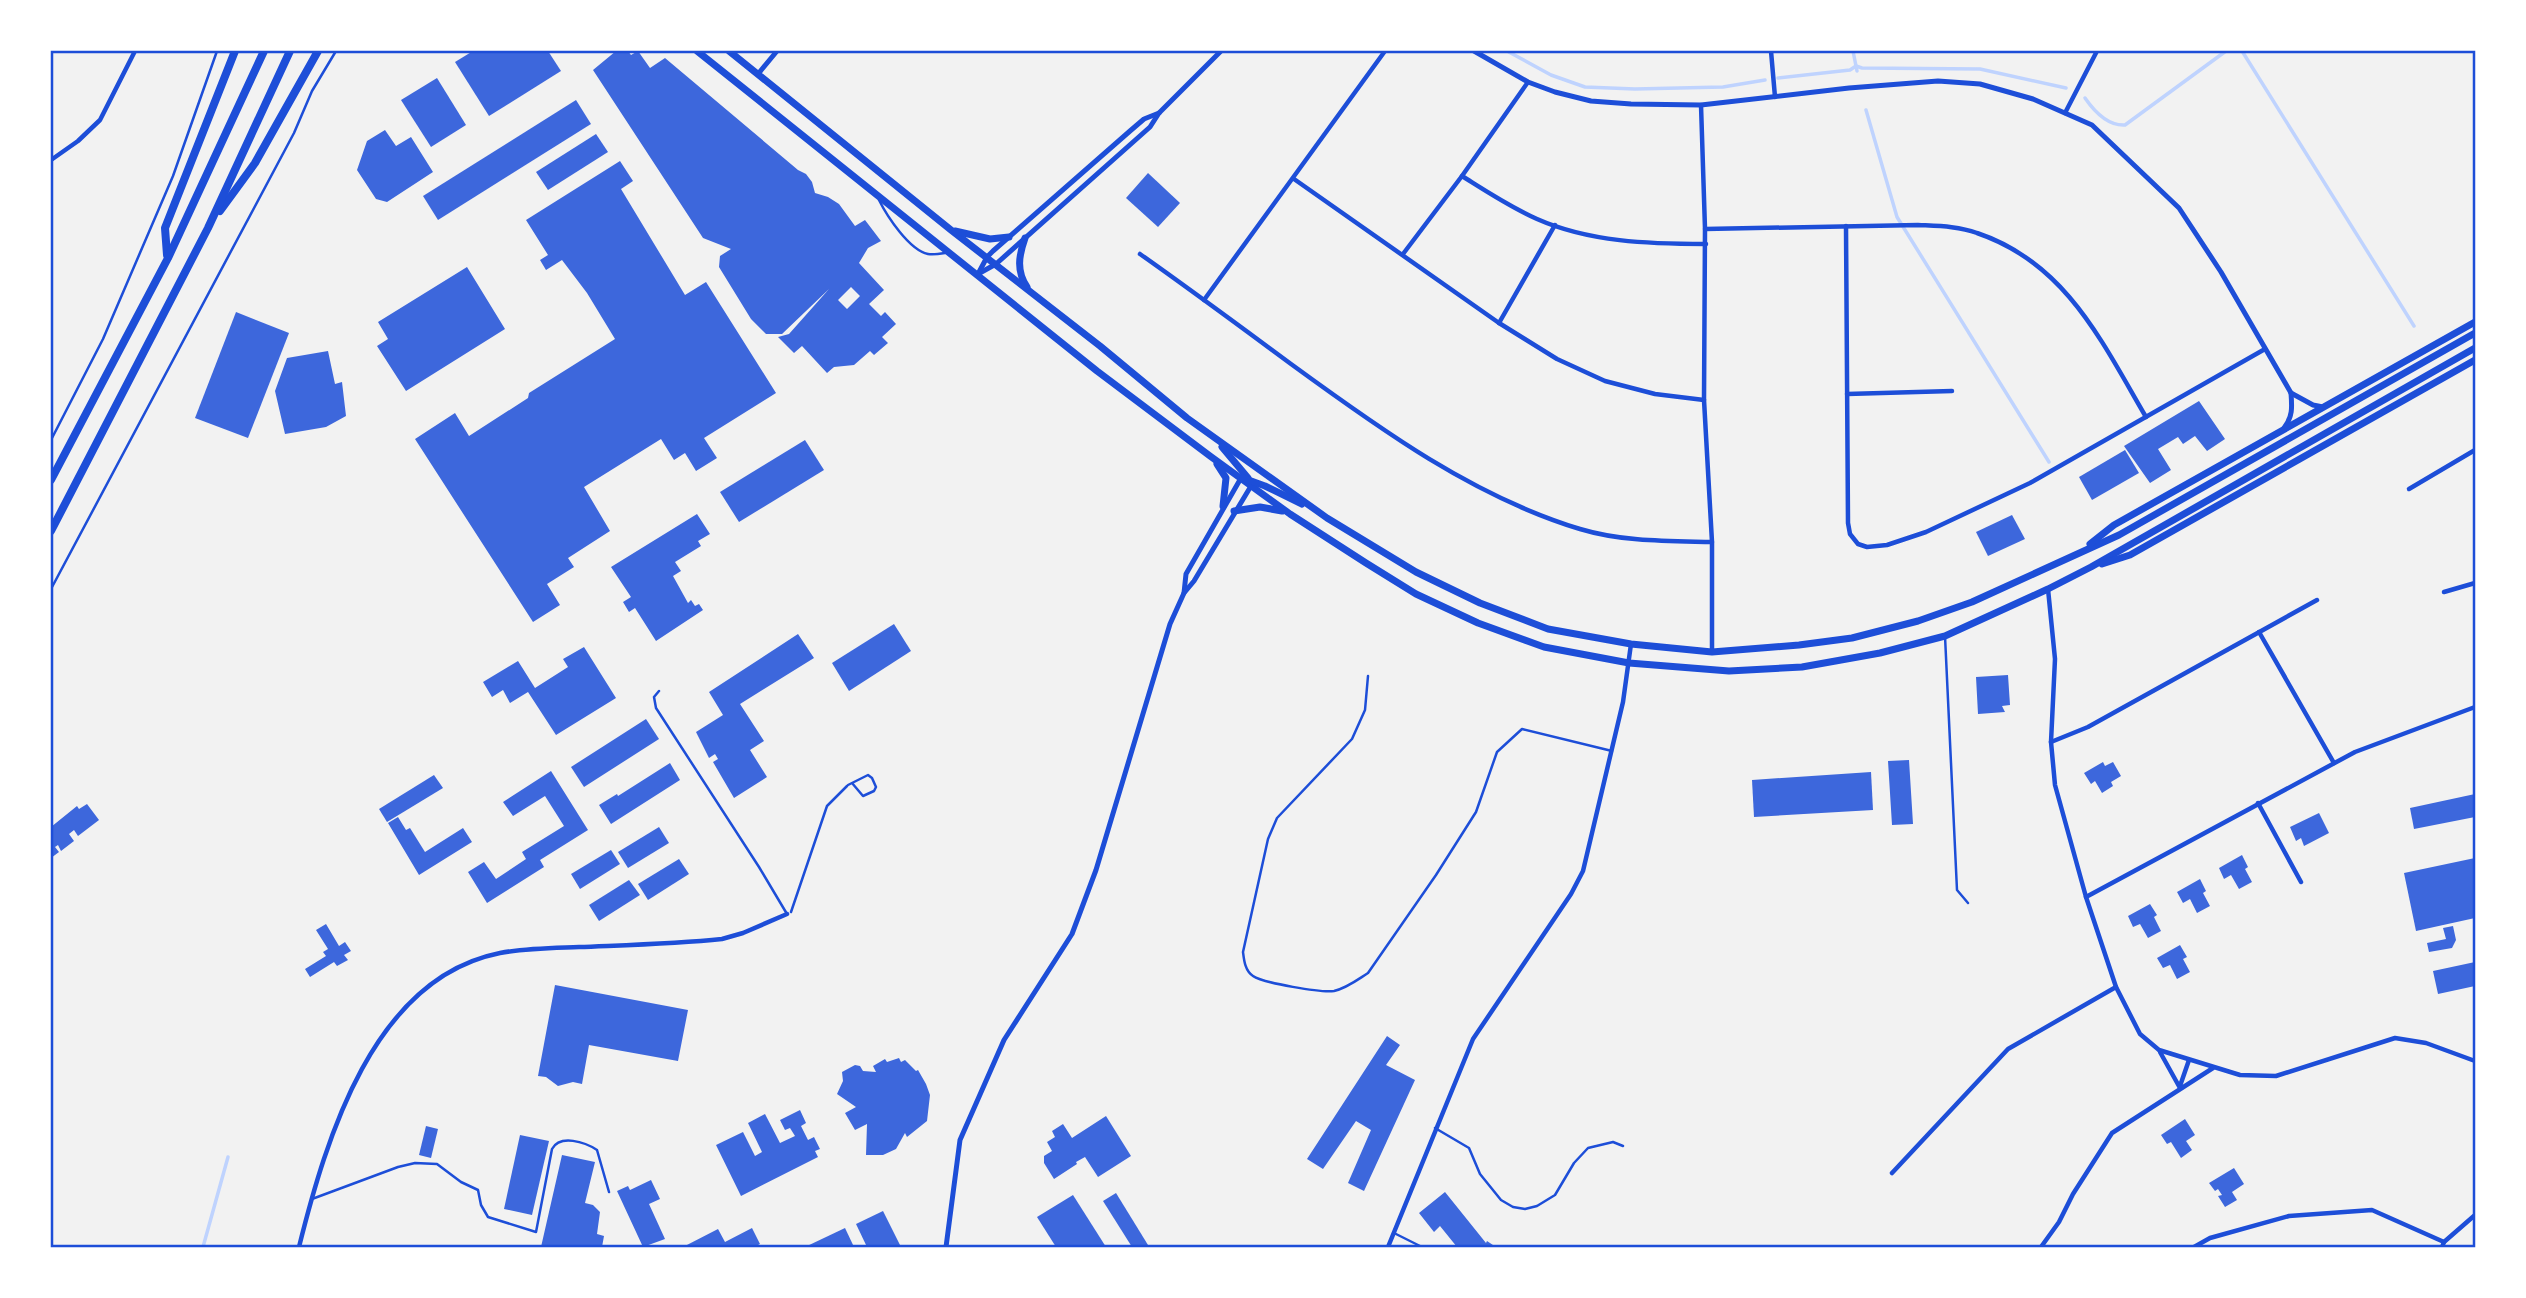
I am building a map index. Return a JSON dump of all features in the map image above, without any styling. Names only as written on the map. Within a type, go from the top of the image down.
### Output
[{"type":"highway","points":[[168,258],[165,228],[235,51]]},
{"type":"highway","points":[[51,480],[168,258],[264,51]]},
{"type":"highway","points":[[51,531],[208,228],[290,51]]},
{"type":"highway","points":[[208,228],[255,163],[318,51]]},
{"type":"main road","points":[[697,51],[1097,371],[1290,514],[1416,594],[1478,623],[1544,647],[1629,663],[1728,671],[1802,667],[1880,653],[1945,636],[2091,567],[2475,348]]},
{"type":"main road","points":[[729,51],[1100,346],[1186,418],[1327,518],[1416,572],[1480,603],[1548,629],[1631,644],[1712,652],[1767,649],[1852,638],[1918,621],[1972,602],[2119,535],[2475,333]]},
{"type":"main road","points":[[951,230],[990,239],[1009,237]]},
{"type":"main road","points":[[1025,238],[1019,253],[1019,266],[1022,279],[1033,295]]},
{"type":"main road","points":[[2082,551],[2114,525],[2475,322]]},
{"type":"main road","points":[[2091,567],[2130,555],[2475,360]]},
{"type":"main road","points":[[1211,436],[1247,481],[1327,518]]},
{"type":"main road","points":[[1210,456],[1226,478],[1223,506]]},
{"type":"main road","points":[[1234,511],[1260,507],[1290,514]]},
{"type":"street","points":[[51,160],[78,141],[100,120],[135,51]]},
{"type":"street","points":[[758,74],[777,51]]},
{"type":"street","points":[[978,274],[996,264],[1150,127],[1159,113],[1221,51]]},
{"type":"street","points":[[1204,300],[1385,51]]},
{"type":"street","points":[[1474,51],[1528,82],[1591,101],[1701,105],[1938,81],[1980,84],[2034,99],[2092,125],[2179,208],[2221,272],[2291,393],[2293,410],[2283,429]]},
{"type":"street","points":[[1771,51],[1775,97]]},
{"type":"street","points":[[2065,113],[2097,51]]},
{"type":"street","points":[[1403,254],[1528,82]]},
{"type":"street","points":[[1701,105],[1706,244],[1704,400],[1712,542],[1712,652]]},
{"type":"street","points":[[978,274],[987,257],[1009,237],[1144,119],[1159,113]]},
{"type":"street","points":[[1462,176],[1516,208],[1555,225],[1624,241],[1706,244]]},
{"type":"street","points":[[1294,178],[1499,323],[1557,359],[1605,381],[1655,394],[1704,400]]},
{"type":"street","points":[[1499,323],[1555,225]]},
{"type":"street","points":[[1705,229],[1918,225],[1953,227],[1977,233],[2015,250],[2038,267],[2084,313],[2146,417]]},
{"type":"street","points":[[1846,226],[1848,523],[1850,534],[1858,544],[1867,547],[1886,545],[1926,532],[2030,483],[2265,349]]},
{"type":"street","points":[[1140,254],[1352,409],[1447,470],[1525,509],[1583,530],[1648,541],[1712,542]]},
{"type":"street","points":[[1847,394],[1952,391]]},
{"type":"street","points":[[2291,393],[2313,405],[2323,407]]},
{"type":"street","points":[[2409,489],[2475,450]]},
{"type":"street","points":[[1184,593],[1186,574],[1223,506],[1247,481]]},
{"type":"street","points":[[946,1247],[960,1140],[1004,1040],[1072,934],[1096,870],[1170,624],[1184,593],[1194,581],[1234,511],[1247,481]]},
{"type":"street","points":[[2444,592],[2475,583]]},
{"type":"street","points":[[2048,589],[2055,659],[2051,742],[2055,785],[2086,897],[2116,987],[2140,1034],[2159,1050],[2180,1088]]},
{"type":"street","points":[[2051,742],[2088,727],[2317,600]]},
{"type":"street","points":[[2259,632],[2333,763]]},
{"type":"street","points":[[1388,1247],[1473,1039],[1571,894],[1583,871],[1623,702],[1631,644]]},
{"type":"street","points":[[2086,897],[2333,763],[2402,733],[2475,707]]},
{"type":"street","points":[[2258,803],[2301,882]]},
{"type":"street","points":[[299,1247],[312,1199],[354,1083],[392,1022],[446,973],[469,961],[500,953],[555,947],[722,939],[789,913]]},
{"type":"street","points":[[1892,1174],[2008,1049],[2116,987]]},
{"type":"street","points":[[2159,1050],[2240,1075],[2276,1076],[2395,1038],[2426,1043],[2475,1061]]},
{"type":"street","points":[[2180,1088],[2189,1060]]},
{"type":"street","points":[[2041,1247],[2112,1133],[2214,1067]]},
{"type":"street","points":[[2194,1247],[2210,1238],[2289,1216],[2372,1210],[2443,1245],[2475,1216]]},
{"type":"lane","points":[[51,440],[103,339],[173,176],[217,51]]},
{"type":"lane","points":[[51,589],[336,51]]},
{"type":"lane","points":[[877,193],[892,224],[920,251],[928,254],[952,253]]},
{"type":"lane","points":[[1945,636],[1957,890],[1969,903]]},
{"type":"lane","points":[[1368,676],[1365,710],[1352,739],[1277,818],[1268,839],[1243,952],[1252,976],[1262,980],[1320,992],[1332,991],[1355,982],[1368,973],[1476,812],[1497,752],[1522,729],[1612,751]]},
{"type":"lane","points":[[659,691],[654,701],[656,708],[789,913]]},
{"type":"lane","points":[[789,913],[827,806],[849,785],[868,775],[876,787],[874,791],[863,796],[849,785]]},
{"type":"lane","points":[[1435,1128],[1469,1148],[1480,1174],[1501,1200],[1513,1207],[1525,1209],[1537,1206],[1555,1195],[1574,1163],[1588,1148],[1613,1142],[1623,1146]]},
{"type":"lane","points":[[312,1199],[398,1167],[415,1163],[437,1164],[461,1182],[478,1190],[481,1205],[488,1217],[536,1232],[552,1149],[556,1142],[563,1139],[597,1150],[609,1192]]},
{"type":"lane","points":[[1394,1233],[1422,1247]]},
{"type":"building","points":[[473,51],[548,51],[561,71],[489,116],[455,62]]},
{"type":"building","points":[[616,51],[628,51],[631,55],[638,51],[650,68],[665,58],[806,174],[815,193],[839,204],[855,226],[865,220],[881,241],[868,248],[859,263],[884,290],[869,304],[881,316],[885,312],[896,324],[882,337],[888,343],[874,355],[870,351],[854,365],[834,367],[827,373],[802,346],[794,353],[778,337],[789,334],[829,289],[782,334],[766,334],[751,319],[719,267],[720,256],[731,249],[703,238],[593,70]],"holes":[[[851,287],[860,296],[847,309],[838,300]]]},
{"type":"building","points":[[437,78],[466,125],[431,147],[401,100]]},
{"type":"building","points":[[576,100],[591,124],[438,220],[423,196]]},
{"type":"building","points":[[385,130],[396,146],[411,137],[433,172],[387,202],[376,199],[357,170],[367,141]]},
{"type":"building","points":[[596,134],[608,152],[548,190],[536,172]]},
{"type":"building","points":[[620,161],[633,181],[621,189],[685,295],[706,282],[776,393],[704,438],[717,458],[696,471],[685,453],[674,460],[661,439],[584,487],[610,531],[568,558],[574,567],[547,584],[560,605],[533,622],[415,439],[455,413],[469,436],[528,398],[529,393],[615,339],[587,293],[562,260],[546,270],[540,260],[548,255],[526,220]]},
{"type":"building","points":[[1148,173],[1180,203],[1158,227],[1126,198]]},
{"type":"building","points":[[467,267],[505,329],[406,391],[377,346],[388,339],[378,322]]},
{"type":"building","points":[[236,312],[289,333],[248,438],[195,418]]},
{"type":"building","points":[[328,351],[335,384],[342,382],[346,416],[326,427],[285,434],[275,391],[287,358]]},
{"type":"building","points":[[2199,401],[2225,439],[2207,451],[2195,436],[2183,444],[2178,437],[2158,449],[2171,470],[2150,483],[2124,446]]},
{"type":"building","points":[[805,440],[824,470],[739,522],[720,492]]},
{"type":"building","points":[[2125,450],[2139,473],[2092,500],[2079,477]]},
{"type":"building","points":[[697,514],[710,534],[698,541],[701,546],[675,562],[681,571],[673,576],[688,603],[691,600],[703,610],[656,641],[635,608],[629,612],[623,602],[631,597],[611,567]]},
{"type":"building","points":[[2012,515],[2025,539],[1988,556],[1976,532]]},
{"type":"building","points":[[894,624],[911,651],[849,691],[832,663]]},
{"type":"building","points":[[798,634],[814,658],[740,704],[764,741],[750,750],[767,777],[734,798],[713,762],[718,759],[715,754],[709,758],[696,732],[723,715],[709,692]]},
{"type":"building","points":[[584,647],[616,698],[556,735],[528,692],[510,703],[503,690],[492,697],[483,682],[518,661],[535,688],[568,667],[563,659]]},
{"type":"building","points":[[2008,675],[2010,705],[2002,706],[2005,712],[1978,714],[1976,677]]},
{"type":"building","points":[[646,719],[659,739],[584,787],[571,767]]},
{"type":"building","points":[[1909,760],[1913,824],[1892,825],[1888,761]]},
{"type":"building","points":[[2103,762],[2105,766],[2113,762],[2121,776],[2111,782],[2113,786],[2102,793],[2095,781],[2091,784],[2084,773]]},
{"type":"building","points":[[670,763],[680,780],[611,824],[599,805]]},
{"type":"building","points":[[551,771],[588,830],[540,860],[544,867],[487,903],[468,872],[484,862],[496,879],[526,859],[522,852],[564,826],[545,796],[513,816],[503,802]]},
{"type":"building","points":[[1871,772],[1873,810],[1754,817],[1752,780]]},
{"type":"building","points":[[434,775],[443,788],[387,822],[379,809]]},
{"type":"building","points":[[2475,794],[2475,817],[2414,829],[2410,808]]},
{"type":"building","points":[[87,804],[99,820],[78,836],[74,830],[69,834],[74,841],[61,851],[58,845],[55,847],[59,852],[51,858],[51,827],[77,806],[79,809]]},
{"type":"building","points":[[2319,813],[2329,833],[2304,846],[2301,838],[2296,841],[2290,827]]},
{"type":"building","points":[[398,817],[406,830],[410,828],[425,852],[463,828],[472,842],[419,875],[388,823]]},
{"type":"building","points":[[659,827],[669,843],[628,868],[618,852]]},
{"type":"building","points":[[611,850],[620,864],[580,889],[571,874]]},
{"type":"building","points":[[2242,855],[2252,882],[2239,889],[2231,875],[2224,879],[2219,868]]},
{"type":"building","points":[[2475,858],[2475,918],[2416,931],[2404,873]]},
{"type":"building","points":[[679,859],[689,874],[648,900],[638,884]]},
{"type":"building","points":[[2200,879],[2210,906],[2197,913],[2190,899],[2183,903],[2177,892]]},
{"type":"building","points":[[629,880],[640,895],[599,921],[589,905]]},
{"type":"building","points":[[2150,904],[2157,915],[2154,917],[2161,931],[2148,938],[2140,924],[2133,927],[2128,916]]},
{"type":"building","points":[[326,924],[339,946],[345,942],[351,951],[344,955],[348,960],[337,966],[334,962],[310,977],[305,969],[326,956],[323,952],[328,949],[316,930]]},
{"type":"building","points":[[2453,926],[2456,940],[2452,948],[2429,952],[2427,943],[2446,939],[2443,928]]},
{"type":"building","points":[[2180,945],[2187,957],[2183,959],[2190,972],[2177,979],[2170,965],[2163,968],[2157,958]]},
{"type":"building","points":[[2475,962],[2475,986],[2438,994],[2433,971]]},
{"type":"building","points":[[555,985],[688,1010],[678,1061],[589,1045],[582,1084],[573,1082],[558,1086],[546,1077],[538,1076]]},
{"type":"building","points":[[1387,1036],[1400,1045],[1386,1065],[1415,1080],[1364,1191],[1348,1183],[1371,1130],[1356,1121],[1323,1169],[1307,1159]]},
{"type":"building","points":[[899,1058],[901,1062],[905,1060],[918,1070],[926,1084],[930,1095],[927,1121],[907,1137],[905,1133],[896,1149],[883,1155],[866,1155],[867,1124],[855,1130],[845,1113],[856,1107],[837,1094],[843,1081],[842,1072],[855,1065],[860,1066],[863,1071],[876,1072],[873,1066],[885,1059],[887,1062]]},
{"type":"building","points":[[800,1110],[806,1123],[801,1126],[808,1140],[814,1137],[820,1149],[815,1151],[818,1157],[741,1196],[716,1145],[743,1132],[755,1156],[762,1152],[748,1123],[765,1114],[780,1143],[795,1136],[790,1128],[785,1130],[780,1120]]},
{"type":"building","points":[[1106,1116],[1131,1156],[1098,1177],[1085,1157],[1054,1179],[1044,1163],[1044,1156],[1052,1151],[1047,1142],[1055,1137],[1052,1131],[1063,1124],[1072,1138]]},
{"type":"building","points":[[2185,1119],[2195,1135],[2186,1141],[2192,1150],[2181,1158],[2171,1142],[2167,1144],[2161,1135]]},
{"type":"building","points":[[426,1126],[438,1129],[431,1158],[419,1155]]},
{"type":"building","points":[[520,1135],[549,1141],[532,1215],[504,1209]]},
{"type":"building","points":[[562,1155],[595,1162],[585,1203],[593,1205],[600,1212],[597,1234],[604,1236],[602,1247],[541,1247]]},
{"type":"building","points":[[2234,1168],[2244,1184],[2232,1192],[2237,1200],[2225,1207],[2218,1196],[2222,1195],[2218,1189],[2215,1191],[2209,1183]]},
{"type":"building","points":[[651,1180],[660,1199],[649,1204],[665,1239],[643,1247],[617,1191],[628,1186],[630,1190]]},
{"type":"building","points":[[1445,1192],[1486,1243],[1487,1241],[1496,1247],[1457,1247],[1440,1226],[1434,1232],[1419,1213]]},
{"type":"building","points":[[1116,1193],[1148,1245],[1145,1247],[1132,1247],[1103,1201]]},
{"type":"building","points":[[1073,1195],[1106,1247],[1056,1247],[1037,1217]]},
{"type":"building","points":[[883,1211],[901,1247],[867,1247],[856,1224]]},
{"type":"building","points":[[752,1228],[760,1244],[754,1247],[683,1247],[718,1229],[725,1242]]},
{"type":"building","points":[[845,1228],[854,1247],[805,1247]]},
{"type":"waterway","points":[[1507,51],[1551,75],[1585,87],[1723,87],[1765,80]]},
{"type":"waterway","points":[[1853,51],[1857,71]]},
{"type":"waterway","points":[[2085,98],[2097,113],[2107,120],[2125,125],[2226,51]]},
{"type":"waterway","points":[[2242,51],[2414,326]]},
{"type":"waterway","points":[[1778,78],[1850,70],[1856,66],[1980,69],[2066,88]]},
{"type":"waterway","points":[[1866,110],[1897,217],[2049,462]]},
{"type":"waterway","points":[[203,1247],[228,1157]]}]
